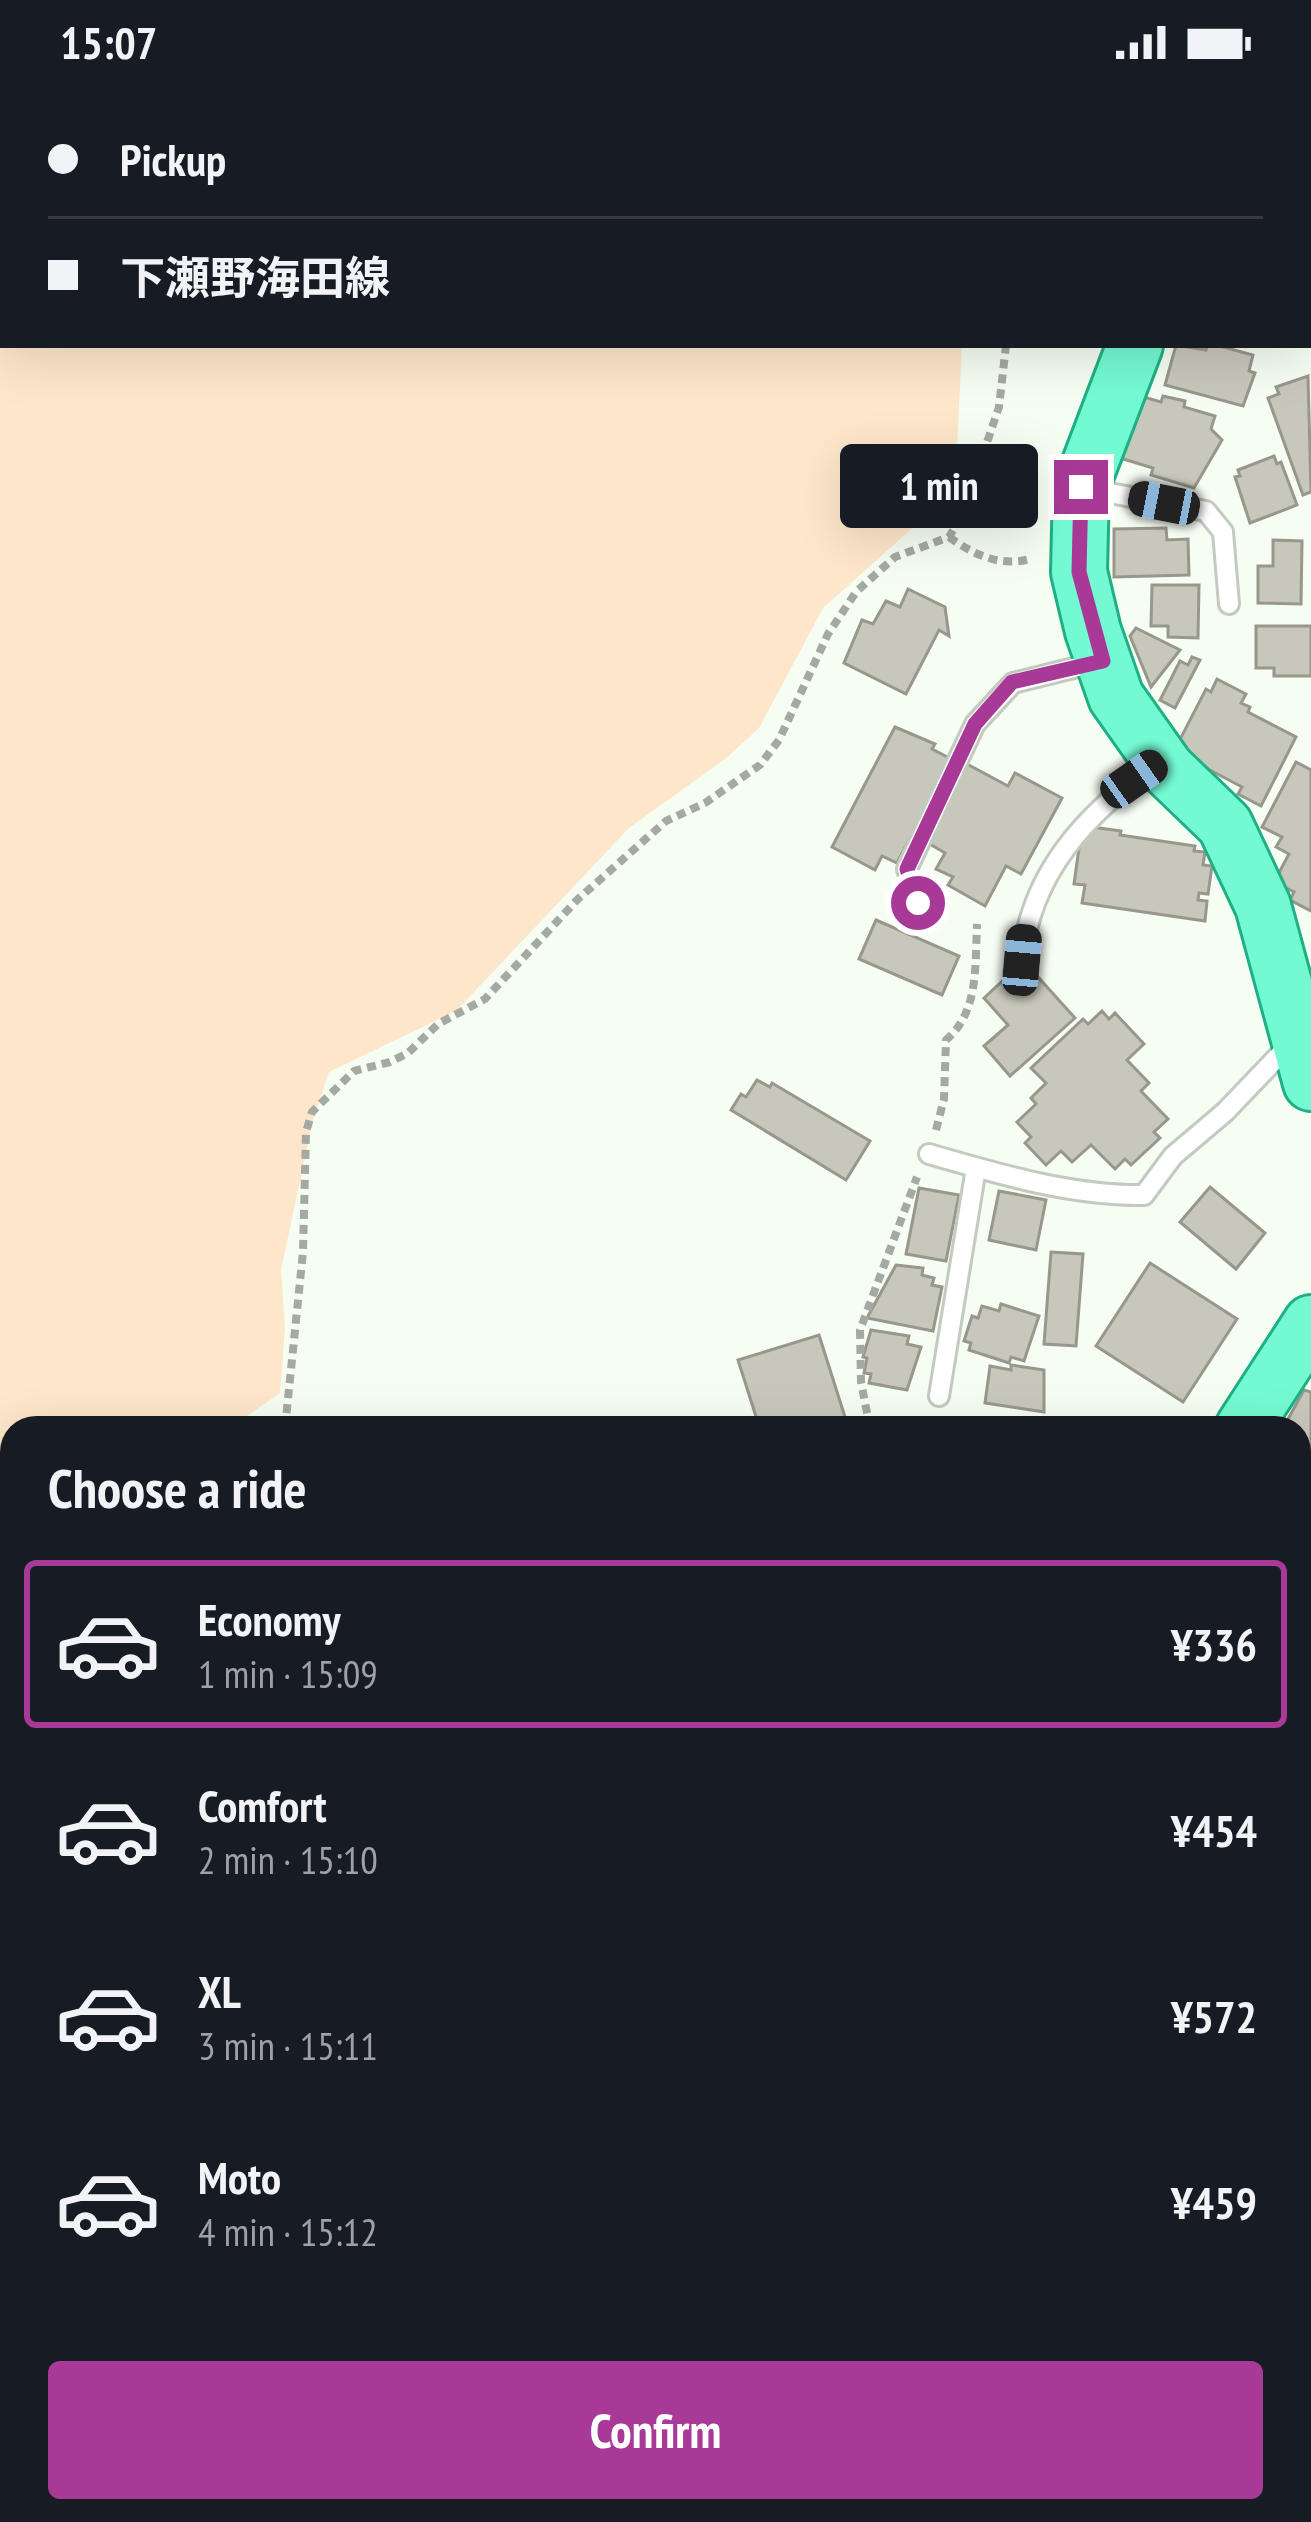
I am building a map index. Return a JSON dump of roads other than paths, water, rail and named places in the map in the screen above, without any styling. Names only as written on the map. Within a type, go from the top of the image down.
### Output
[{"type":"main road","points":[[1135,348],[1081,487],[1079,572],[1116,698],[1160,760],[1225,825],[1264,906],[1307,1047]]},
{"type":"main road","points":[[1251,1416],[1311,1323]]},
{"type":"lane","points":[[1081,487],[1206,512],[1223,532],[1229,604]]},
{"type":"lane","points":[[918,903],[907,869],[975,724],[1012,682],[1103,661]]},
{"type":"lane","points":[[1022,960],[1025,928],[1048,874],[1107,798],[1160,760]]},
{"type":"lane","points":[[929,1154],[1110,1195],[1144,1195],[1174,1156],[1307,1047]]},
{"type":"lane","points":[[940,1396],[976,1168]]}]
